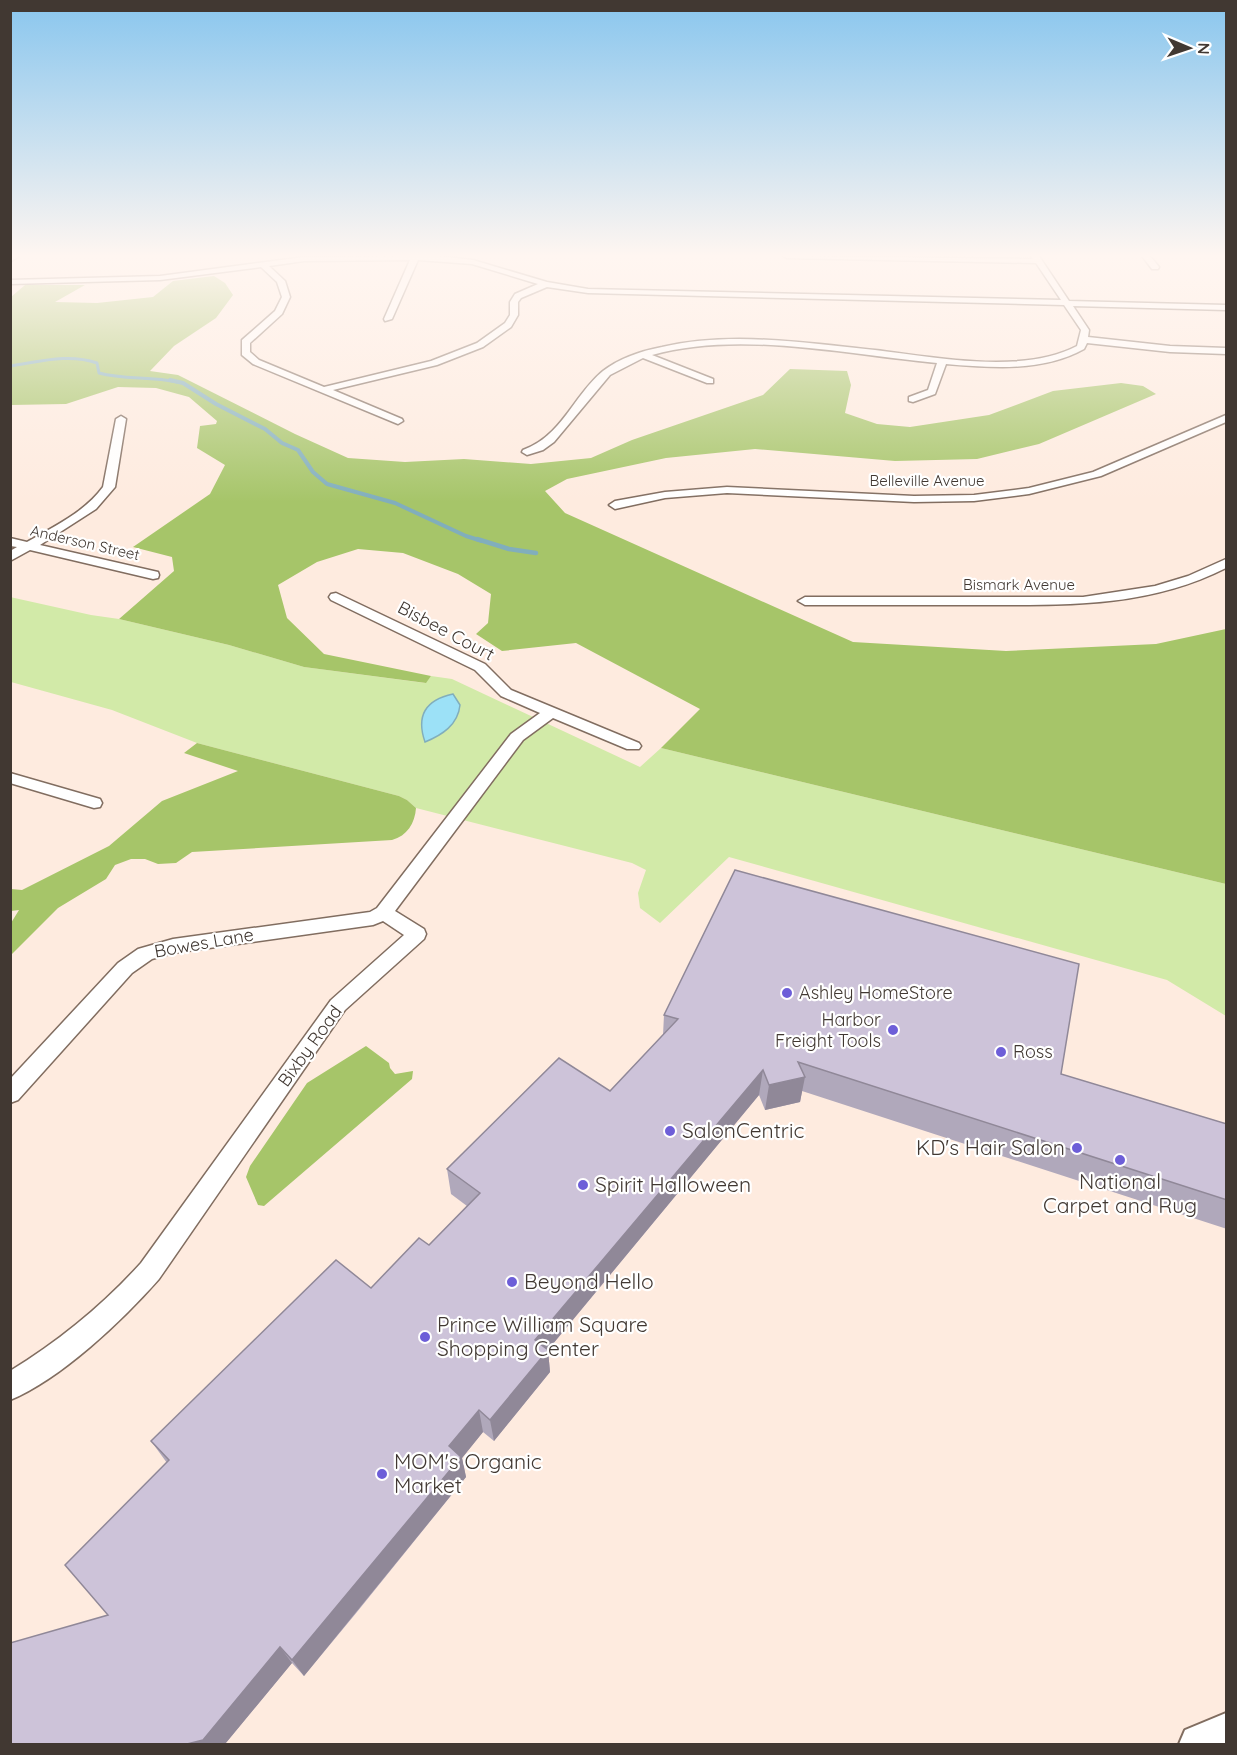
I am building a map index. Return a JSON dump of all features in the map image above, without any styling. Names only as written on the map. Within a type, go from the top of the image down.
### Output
[{"type":"street","points":[[250,338],[245,342],[245,353],[256,362],[398,421]]},
{"type":"street","points":[[323,390],[434,363],[480,345],[490,338]]},
{"type":"street","points":[[527,452],[546,445],[609,372],[644,355],[696,345],[754,342],[994,365],[1039,362],[1072,352],[1086,340],[1225,353]]},
{"type":"street","points":[[644,355],[710,381]]},
{"type":"street","points":[[913,399],[932,392],[942,361]]},
{"type":"street","name":"Belleville Avenue","points":[[615,505],[674,494],[726,490],[914,499],[1011,494],[1054,486],[1097,474],[1227,417]]},
{"type":"street","points":[[10,557],[92,507],[106,494],[121,419]]},
{"type":"street","name":"Anderson Street","points":[[10,542],[153,575]]},
{"type":"street","name":"Bismark Avenue","points":[[805,601],[1083,601],[1164,588],[1206,574],[1227,563]]},
{"type":"street","name":"Bisbee Court","points":[[336,597],[480,667],[506,693],[633,746]]},
{"type":"street","points":[[384,913],[517,737],[551,712]]},
{"type":"street","points":[[10,778],[94,803]]},
{"type":"street","name":"Bowes Lane","points":[[10,1094],[125,968],[145,954],[173,946],[373,918],[384,913]]},
{"type":"street","name":"Bixby Road","points":[[10,1387],[71,1347],[132,1292],[150,1271],[338,1005],[417,934],[384,913]]},
{"type":"green space","points":[[11,338],[186,338],[174,346],[150,371],[178,375],[348,458],[405,462],[464,459],[531,464],[591,458],[632,440],[763,395],[790,369],[847,371],[851,385],[845,413],[877,424],[910,427],[989,415],[1053,391],[1121,383],[1143,386],[1156,394],[1039,444],[977,459],[895,461],[755,449],[666,458],[567,479],[545,491],[565,513],[853,642],[1006,651],[1156,644],[1226,629],[1226,884],[661,748],[700,709],[576,643],[502,651],[476,634],[488,623],[491,594],[458,574],[403,553],[358,549],[317,562],[278,585],[287,618],[324,654],[431,676],[426,683],[304,667],[229,645],[119,619],[174,571],[172,557],[133,547],[210,494],[225,465],[197,448],[200,426],[216,424],[217,421],[189,397],[156,388],[118,387],[66,404],[11,405]]},
{"type":"green space","points":[[10,597],[119,619],[229,645],[304,667],[425,683],[431,676],[452,679],[640,767],[661,748],[1226,884],[1226,1016],[1167,980],[729,857],[660,923],[640,908],[638,893],[646,870],[632,863],[416,808],[399,796],[197,743],[112,710],[11,682]]},
{"type":"green space","points":[[197,743],[399,796],[416,808],[414,819],[406,832],[392,840],[192,852],[176,863],[158,864],[145,859],[131,859],[115,865],[106,879],[58,908],[11,955],[11,923],[19,910],[11,911],[11,889],[22,890],[109,846],[162,801],[238,771],[184,753]]},
{"type":"green space","points":[[366,1046],[389,1063],[395,1074],[413,1071],[412,1079],[264,1206],[258,1205],[246,1177],[250,1166],[307,1083]]},
{"type":"water","points":[[453,694],[460,705],[453,724],[425,742],[422,724],[425,710],[436,700]]},
{"type":"building","name":"Prince William Square Shopping Center","points":[[735,870],[1079,964],[1061,1074],[1227,1124],[1227,1200],[798,1062],[805,1077],[769,1085],[763,1070],[535,1340],[548,1350],[490,1420],[479,1410],[449,1446],[461,1457],[292,1660],[280,1647],[203,1740],[187,1744],[10,1744],[10,1643],[108,1615],[65,1565],[169,1460],[151,1441],[336,1260],[371,1288],[419,1238],[429,1245],[480,1193],[447,1169],[559,1058],[610,1091],[678,1019],[664,1015]]},
{"type":"waterway","points":[[10,366],[64,358],[86,360],[97,363],[99,373],[177,382]]},
{"type":"waterway","points":[[170,380],[183,383],[216,404],[265,429],[282,443],[298,450],[313,472],[327,484],[395,503],[466,536],[482,541]]},
{"type":"waterway","points":[[477,539],[509,549],[536,553]]},
{"type":"place","name":"Ashley HomeStore","points":[[787,993]]},
{"type":"place","name":"Harbor Freight Tools","points":[[893,1030]]},
{"type":"place","name":"Ross","points":[[1001,1052]]},
{"type":"place","name":"SalonCentric","points":[[670,1131]]},
{"type":"place","name":"KD's Hair Salon","points":[[1077,1148]]},
{"type":"place","name":"National Carpet and Rug","points":[[1120,1160]]},
{"type":"place","name":"Spirit Halloween","points":[[583,1185]]},
{"type":"place","name":"Beyond Hello","points":[[512,1282]]},
{"type":"place","name":"Prince William Square Shopping Center","points":[[425,1337]]},
{"type":"place","name":"MOM's Organic Market","points":[[382,1474]]}]
